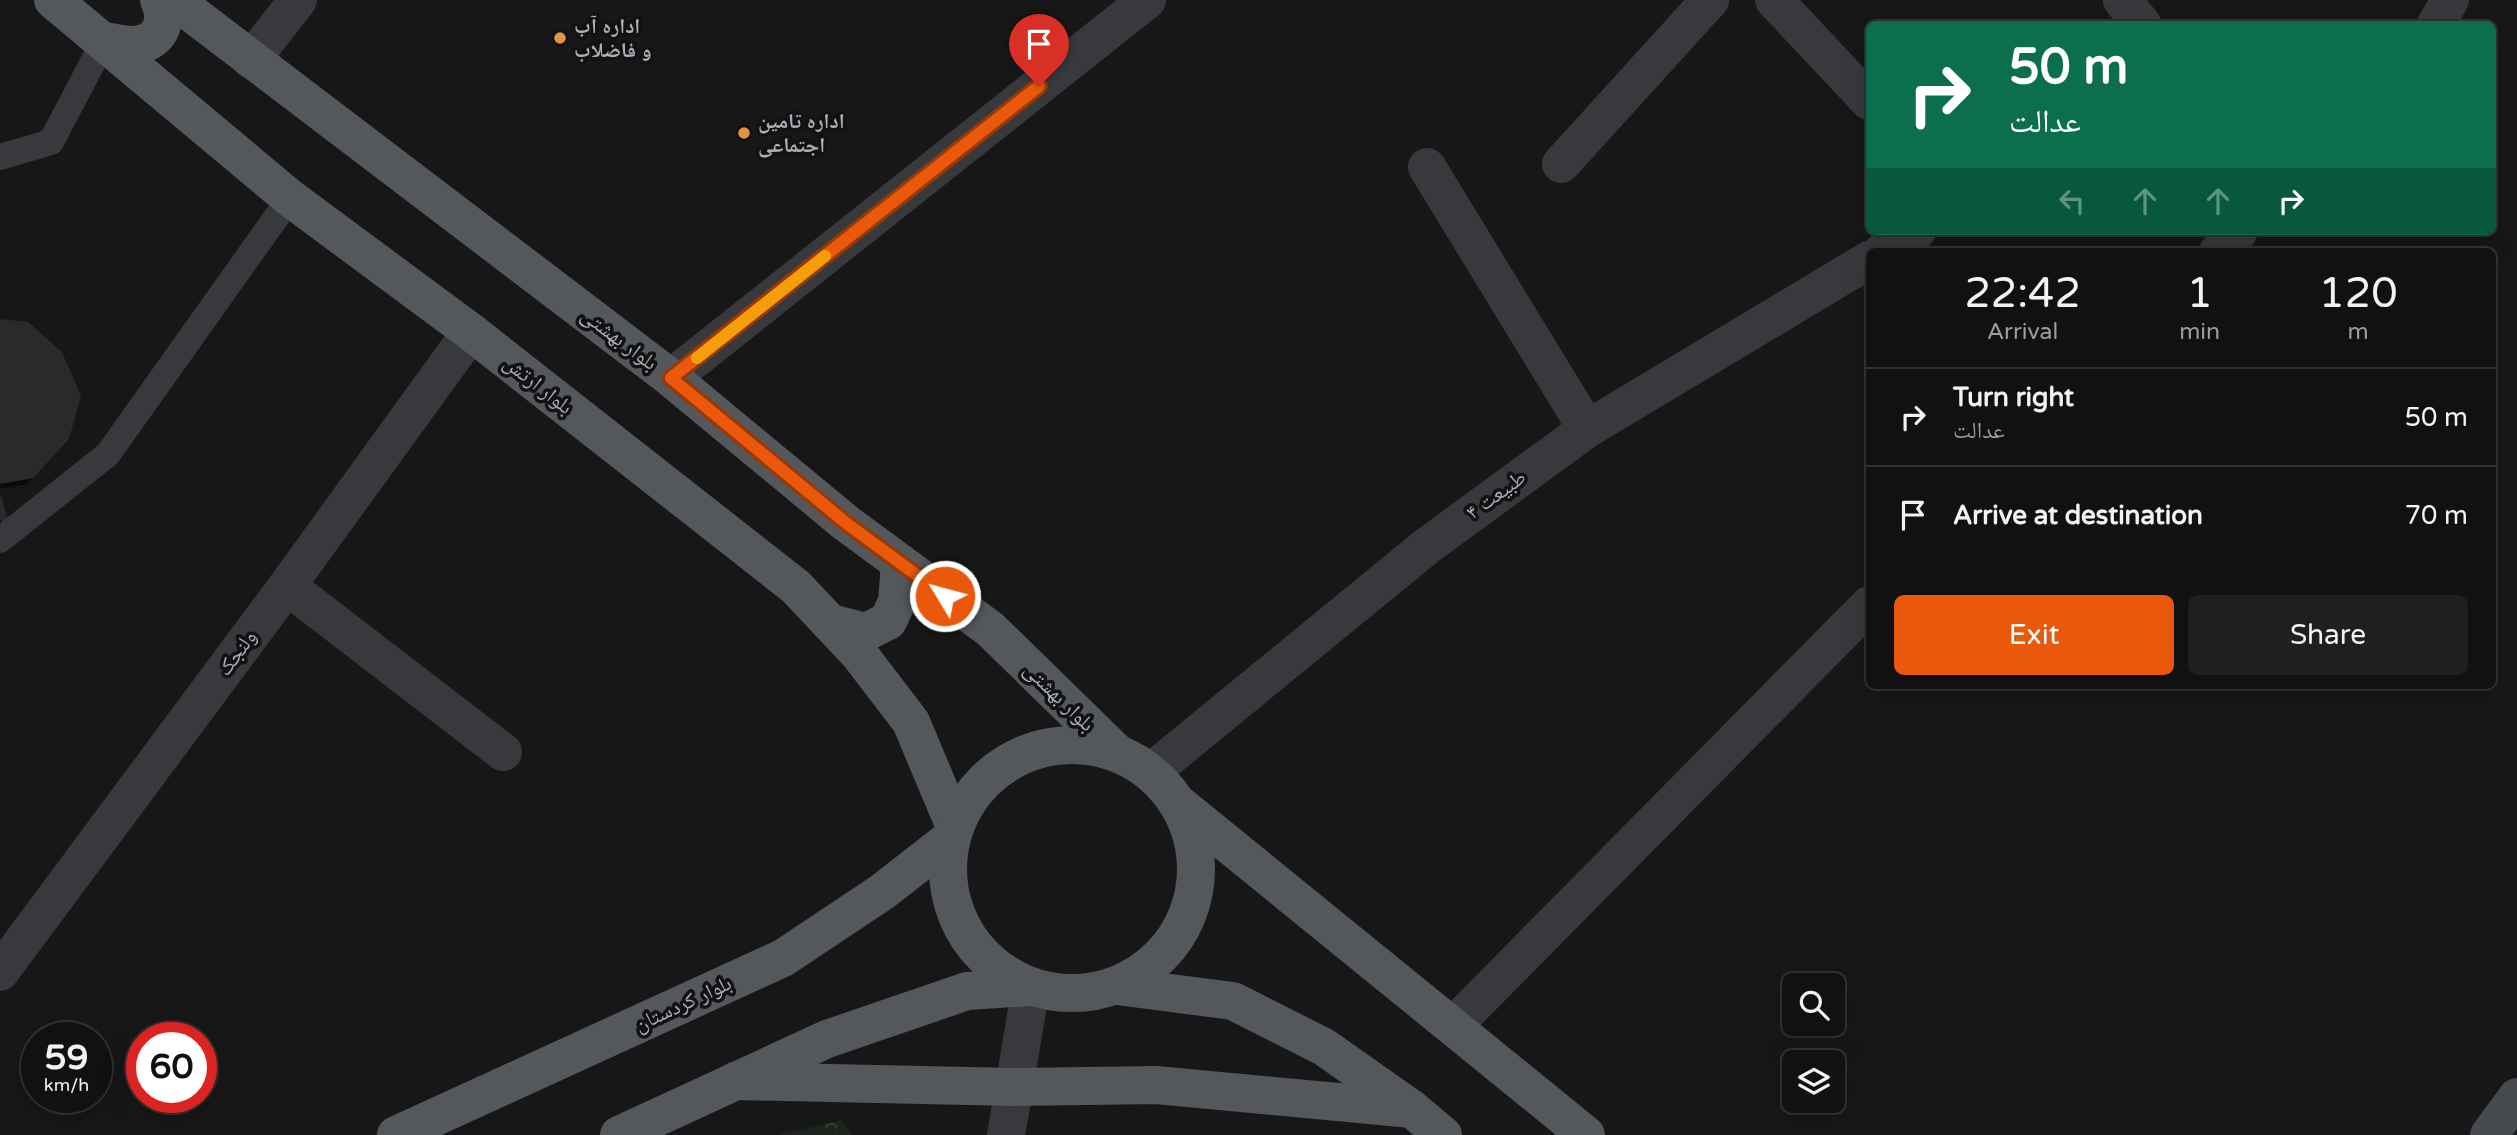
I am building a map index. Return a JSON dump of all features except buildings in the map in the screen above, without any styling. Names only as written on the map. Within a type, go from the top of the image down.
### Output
[{"type":"main road","name":"بلوار ارتش","points":[[53,0],[290,198],[471,332],[796,587],[859,654],[911,722],[953,833]]},
{"type":"main road","points":[[104,41],[132,45],[147,43],[162,29],[164,12],[159,0]]},
{"type":"main road","name":"بلوار بهشتی","points":[[174,0],[671,378],[846,523],[990,629],[1114,750]]},
{"type":"main road","points":[[830,622],[866,632],[888,621],[897,602],[900,563]]},
{"type":"main road","points":[[1179,805],[1195,845],[1196,889],[1182,930],[1154,964],[1117,986],[1089,993],[1060,994],[1031,987],[999,971],[972,945],[955,912],[948,876],[953,833],[974,792],[1001,765],[1037,749],[1076,744],[1114,750],[1151,772],[1179,805],[1586,1135]]},
{"type":"main road","name":"بلوار کردستان","points":[[396,1135],[783,958],[882,892],[953,833]]},
{"type":"main road","points":[[1117,986],[1233,1001],[1324,1047],[1412,1109],[1443,1135]]},
{"type":"main road","points":[[619,1135],[827,1039],[967,991],[1031,987]]},
{"type":"main road","points":[[735,1082],[1014,1087],[1156,1085],[1412,1109]]},
{"type":"street","points":[[251,60],[298,0]]},
{"type":"street","points":[[671,378],[1147,0]]},
{"type":"street","points":[[1561,164],[1710,0]]},
{"type":"street","points":[[1774,0],[1866,98]]},
{"type":"street","points":[[2122,0],[2140,21]]},
{"type":"street","points":[[2438,21],[2450,0]]},
{"type":"street","points":[[1427,167],[1587,429]]},
{"type":"street","points":[[1889,248],[1910,235]]},
{"type":"street","points":[[2222,248],[2235,235]]},
{"type":"street","name":"طبیعت ۴","points":[[1151,772],[1427,546],[1587,429],[1866,262]]},
{"type":"street","name":"ولنجک","points":[[0,972],[471,332]]},
{"type":"street","points":[[286,586],[503,752]]},
{"type":"street","points":[[1453,1026],[1866,608]]},
{"type":"street","points":[[1006,1135],[1031,987]]},
{"type":"street","points":[[2489,1135],[2517,1097]]},
{"type":"lane","points":[[0,157],[51,142],[104,41]]},
{"type":"lane","points":[[0,540],[108,454],[290,198]]},
{"type":"green space","points":[[842,1120],[852,1135],[778,1135]]},
{"type":"slow traffic","points":[[697,358],[825,256]]},
{"type":"place","name":"اداره آب و فاضلاب","points":[[560,38]]},
{"type":"place","name":"اداره تامین اجتماعی","points":[[744,133]]},
{"type":"route","points":[[945,596],[846,523],[671,378],[1039,86]]}]
